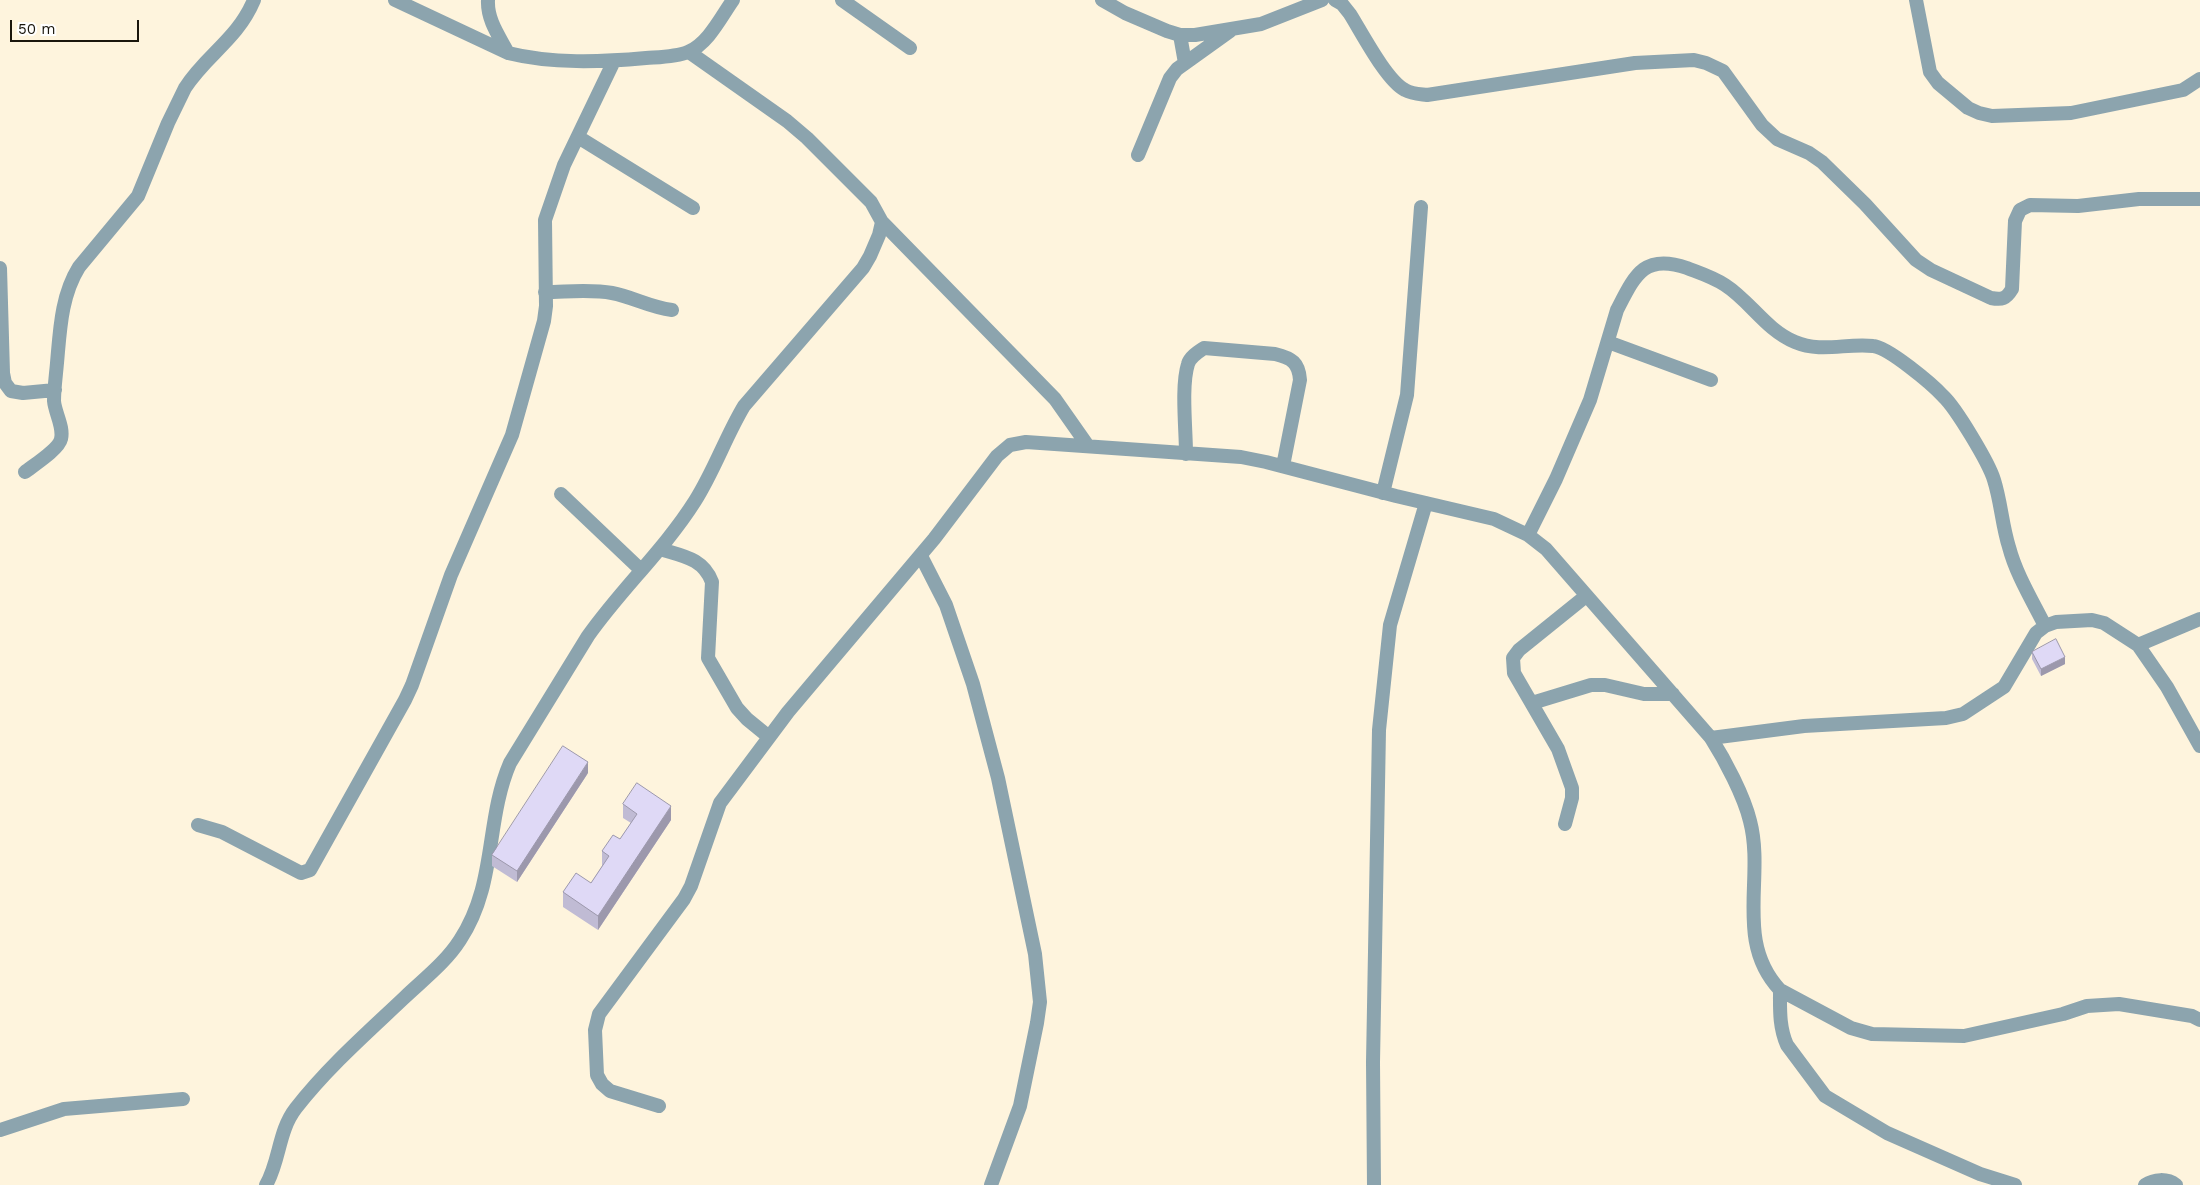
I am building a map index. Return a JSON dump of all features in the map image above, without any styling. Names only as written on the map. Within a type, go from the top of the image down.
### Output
[{"type":"street","points":[[25,472],[55,448],[61,440],[61,430],[56,411],[55,390],[61,314],[72,279],[79,267],[133,205],[185,88],[192,77],[240,27],[254,0]]},
{"type":"street","points":[[395,0],[508,54],[527,58],[614,61],[668,57],[689,52],[704,41],[733,0]]},
{"type":"street","points":[[488,0],[492,24],[508,54]]},
{"type":"street","points":[[842,0],[910,48]]},
{"type":"street","points":[[1102,0],[1125,13],[1180,35],[1195,35],[1261,24],[1322,0]]},
{"type":"street","points":[[1335,0],[1342,4],[1350,14],[1391,78],[1402,89],[1412,94],[1427,95],[1635,63],[1694,60],[1706,63],[1723,71],[1762,125],[1776,139],[1809,153],[1822,162],[1865,204],[1916,260],[1931,270],[1991,298],[2001,300],[2007,297],[2012,289],[2015,222],[2020,210],[2030,205],[2078,206],[2139,199],[2200,199]]},
{"type":"street","points":[[1916,0],[1930,72],[1938,83],[1968,108],[1979,113],[1992,116],[2070,113],[2183,90],[2200,79]]},
{"type":"street","points":[[1138,155],[1170,78],[1185,62],[1234,29]]},
{"type":"street","points":[[1180,35],[1185,62]]},
{"type":"street","points":[[689,52],[787,121],[807,138],[871,202],[882,222],[1055,399],[1088,446]]},
{"type":"street","points":[[198,825],[222,832],[301,873],[310,870],[405,700],[451,575],[512,435],[544,320],[545,220],[564,165],[614,61]]},
{"type":"street","points":[[578,137],[694,208]]},
{"type":"street","points":[[1383,493],[1407,395],[1421,207]]},
{"type":"street","points":[[266,1185],[283,1130],[294,1110],[331,1067],[443,961],[460,940],[480,903],[501,784],[510,762],[588,636],[660,549],[696,500],[732,425],[744,406],[863,268],[879,235],[882,222]]},
{"type":"street","points":[[1528,535],[1554,485],[1590,400],[1622,299],[1640,273],[1648,266],[1660,262],[1674,264],[1713,278],[1726,285],[1779,334],[1794,342],[1812,348],[1882,347],[1944,396],[1990,469],[2014,561],[2045,626]]},
{"type":"street","points":[[0,268],[2,373],[6,383],[11,390],[23,392],[55,390]]},
{"type":"street","points":[[545,292],[608,292],[654,308],[672,310]]},
{"type":"street","points":[[1608,342],[1711,380]]},
{"type":"street","points":[[1186,454],[1185,378],[1188,362],[1195,354],[1204,348],[1275,354],[1286,356],[1296,362],[1300,380],[1283,466]]},
{"type":"street","points":[[659,1106],[610,1091],[602,1084],[597,1075],[595,1044],[595,1030],[599,1014],[684,899],[691,886],[720,803],[769,737],[793,706],[921,556],[997,456],[1010,444],[1026,442],[1242,457],[1494,519],[1528,535],[1546,549],[1711,738],[1725,759],[1750,820],[1754,846],[1754,932],[1757,951],[1772,982],[1780,990],[1851,1028],[1872,1034],[1964,1036],[2087,1006],[2119,1004],[2192,1016],[2200,1020]]},
{"type":"street","points":[[561,494],[641,570]]},
{"type":"street","points":[[1374,1185],[1374,1023],[1379,730],[1390,625],[1426,503]]},
{"type":"street","points":[[660,549],[698,562],[708,572],[712,582],[708,658],[737,708],[769,737]]},
{"type":"street","points":[[921,556],[946,605],[973,684],[998,778],[1035,954],[1040,1002],[1037,1023],[1020,1106],[991,1185]]},
{"type":"street","points":[[1565,824],[1572,798],[1572,788],[1558,749],[1514,673],[1513,658],[1519,650],[1586,596]]},
{"type":"street","points":[[2138,645],[2200,619]]},
{"type":"street","points":[[1711,738],[1804,726],[1946,718],[1963,714],[2004,687],[2036,633],[2045,626],[2056,622],[2092,620],[2104,623],[2138,645],[2167,687],[2200,746]]},
{"type":"street","points":[[1532,703],[1591,685],[1605,685],[1644,694],[1673,694]]},
{"type":"street","points":[[1780,990],[1781,1027],[1787,1045],[1826,1096],[1896,1137],[1980,1174],[2015,1185]]},
{"type":"street","points":[[0,1130],[64,1109],[182,1099]]},
{"type":"street","points":[[2145,1185],[2159,1179],[2176,1185]]},
{"type":"building","points":[[2056,639],[2065,657],[2041,669],[2032,652]]},
{"type":"building","points":[[563,746],[588,762],[517,871],[492,855]]},
{"type":"building","points":[[637,783],[671,806],[598,916],[563,892],[576,873],[591,883],[609,856],[602,851],[613,835],[620,839],[637,814],[623,804]]}]
